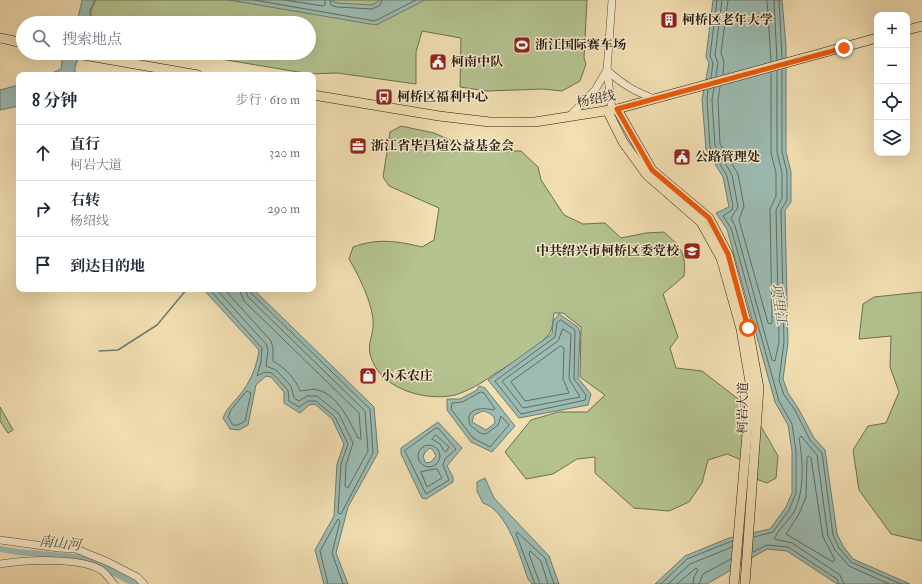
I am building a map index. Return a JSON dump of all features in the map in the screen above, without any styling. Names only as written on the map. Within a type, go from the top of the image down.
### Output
[{"type":"main road","points":[[910,29],[922,26]]},
{"type":"main road","points":[[0,38],[16,41]]},
{"type":"main road","name":"杨绍线","points":[[316,96],[438,116],[490,122],[535,122],[612,110],[874,39]]},
{"type":"main road","points":[[109,60],[180,72]]},
{"type":"main road","name":"柯岩大道","points":[[612,110],[652,170],[709,218],[728,254],[748,328],[759,388],[751,516],[745,581]]},
{"type":"main road","name":"柯岩大道","points":[[612,110],[623,142],[647,175],[701,222],[721,258],[741,329],[751,388],[734,583]]},
{"type":"street","name":"柯岩大道","points":[[612,0],[607,70],[612,110]]},
{"type":"street","points":[[568,117],[595,90],[607,70],[622,84],[636,93],[655,99]]},
{"type":"street","points":[[0,540],[52,548],[76,549],[108,562],[137,577],[144,584]]},
{"type":"street","points":[[0,564],[18,561],[77,562],[101,570],[114,584]]},
{"type":"street","points":[[101,570],[108,562]]},
{"type":"green space","name":"浙江国际赛车场","points":[[96,0],[587,0],[584,58],[586,64],[580,81],[562,91],[543,89],[487,91],[460,87],[461,38],[422,31],[416,52],[416,84],[337,73],[316,74],[316,72],[298,72],[227,60],[316,60],[316,16],[91,16],[91,10]]},
{"type":"green space","points":[[401,126],[434,133],[459,144],[498,151],[521,151],[538,167],[541,180],[564,215],[583,224],[605,223],[621,238],[646,233],[664,232],[670,237],[681,251],[685,268],[684,276],[663,294],[678,337],[670,348],[676,368],[702,371],[751,409],[778,456],[776,478],[767,483],[756,479],[744,461],[727,454],[708,460],[702,483],[689,502],[669,511],[634,508],[595,473],[595,457],[577,459],[553,474],[526,479],[505,452],[531,420],[558,412],[587,412],[605,395],[580,377],[581,327],[563,313],[554,313],[550,332],[539,344],[484,381],[455,395],[443,397],[417,394],[392,384],[382,376],[375,366],[370,354],[369,347],[373,327],[372,311],[366,292],[349,259],[353,247],[371,242],[388,241],[422,247],[434,240],[439,208],[389,186],[383,177],[390,132]]},
{"type":"green space","points":[[922,292],[922,541],[891,534],[859,490],[853,450],[868,426],[886,423],[899,392],[890,367],[891,336],[859,339],[863,304],[874,297]]},
{"type":"green space","points":[[0,407],[13,430],[8,433],[0,421]]},
{"type":"water","points":[[82,0],[95,0],[90,10],[90,16],[78,16]]},
{"type":"water","points":[[229,0],[329,0],[337,3],[372,5],[380,0],[425,0],[376,25]]},
{"type":"water","name":"项里江","points":[[713,0],[782,0],[786,46],[786,152],[791,172],[791,202],[785,210],[788,343],[783,379],[788,393],[814,438],[825,450],[837,534],[843,546],[853,559],[910,584],[837,584],[787,551],[767,549],[707,584],[655,584],[685,556],[729,538],[770,529],[786,507],[792,493],[792,451],[788,425],[775,402],[727,229],[716,213],[729,207],[723,177],[706,149],[702,99],[709,63],[706,57]]},
{"type":"water","points":[[62,60],[78,60],[75,72],[54,72],[61,69]]},
{"type":"water","points":[[16,86],[16,107],[0,110],[0,90]]},
{"type":"water","points":[[206,292],[256,292],[374,407],[378,453],[348,507],[336,553],[348,584],[324,584],[315,550],[334,516],[337,464],[344,444],[332,419],[315,404],[309,405],[300,413],[284,403],[284,392],[271,377],[266,376],[256,385],[248,425],[239,430],[230,429],[223,418],[250,380],[257,362],[259,350]]},
{"type":"water","points":[[559,314],[578,327],[580,333],[578,378],[591,394],[588,405],[519,418],[488,380],[552,334],[553,321]]},
{"type":"water","points":[[479,386],[485,388],[515,426],[492,452],[471,442],[447,410],[447,399],[460,399],[477,390]],"holes":[[[483,411],[493,416],[495,420],[495,423],[486,430],[472,422],[474,415]]]},
{"type":"water","points":[[438,422],[462,448],[447,466],[453,477],[453,482],[426,499],[422,498],[401,454],[401,448]],"holes":[[[430,448],[436,456],[431,462],[426,463],[423,457],[425,452]]]},
{"type":"water","points":[[485,478],[494,498],[549,556],[559,584],[532,584],[528,579],[517,547],[506,525],[492,508],[483,503],[477,491],[477,482]]},
{"type":"waterway","points":[[99,351],[118,350],[157,325],[184,292]]},
{"type":"waterway","name":"南山河","points":[[0,549],[86,558],[135,584]]},
{"type":"place","name":"柯桥区老年大学","points":[[669,20]]},
{"type":"place","name":"浙江国际赛车场","points":[[522,45]]},
{"type":"place","name":"柯南中队","points":[[438,62]]},
{"type":"place","name":"柯桥区福利中心","points":[[384,97]]},
{"type":"place","name":"浙江省毕昌煊公益基金会","points":[[358,146]]},
{"type":"place","name":"公路管理处","points":[[682,157]]},
{"type":"place","name":"中共绍兴市柯桥区委党校","points":[[692,251]]},
{"type":"place","name":"小禾农庄","points":[[368,376]]},
{"type":"route","points":[[748,328],[728,254],[709,218],[652,170],[617,109],[844,48]]}]
